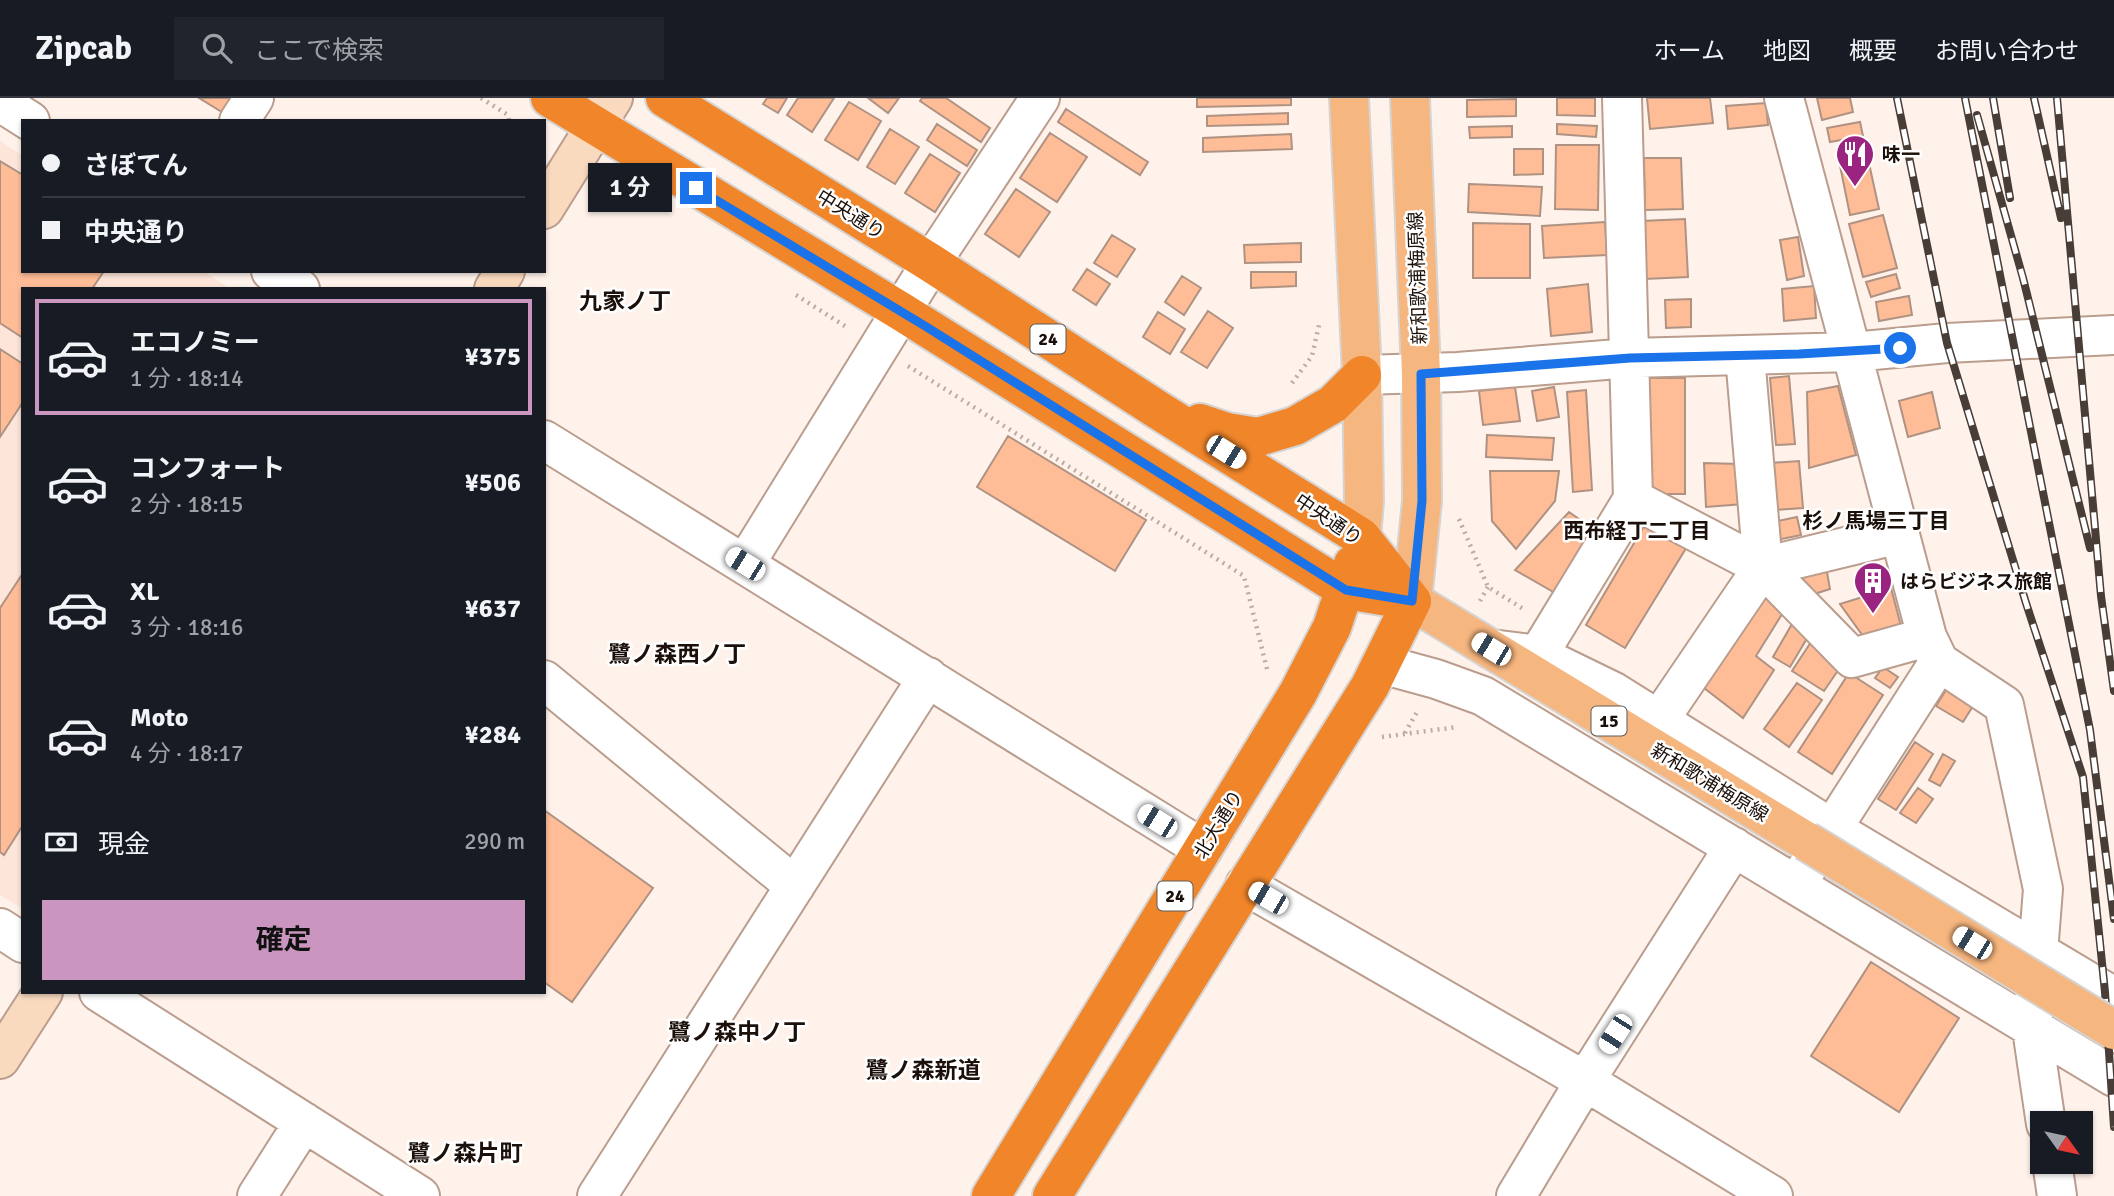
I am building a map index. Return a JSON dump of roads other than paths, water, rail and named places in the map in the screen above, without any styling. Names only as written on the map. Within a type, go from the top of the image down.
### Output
[{"type":"highway","points":[[550,98],[605,112],[902,312],[1346,590],[1412,601],[1381,664],[1052,1196]]},
{"type":"highway","name":"中央通り","points":[[665,98],[1361,537],[1412,601]]},
{"type":"highway","name":"24","points":[[1158,410],[1227,432],[1258,438],[1295,426],[1323,410],[1363,375]]},
{"type":"highway","name":"24","points":[[1346,590],[1361,537]]},
{"type":"highway","name":"北大通り","points":[[991,1196],[1298,693],[1332,627],[1346,590]]},
{"type":"main road","points":[[1349,98],[1363,375],[1364,501],[1361,537]]},
{"type":"main road","name":"新和歌浦梅原線","points":[[1410,98],[1421,374],[1422,501],[1412,601],[1491,649],[1818,834],[2114,1030]]},
{"type":"street","points":[[240,119],[254,98]]},
{"type":"street","points":[[745,564],[931,264],[1040,98]]},
{"type":"street","points":[[1538,655],[1633,499],[1622,98]]},
{"type":"street","points":[[1784,98],[1899,534],[1933,650],[2004,705],[2043,889],[2032,1029],[2044,1111]]},
{"type":"street","points":[[0,102],[27,119]]},
{"type":"street","points":[[552,197],[605,112]]},
{"type":"street","points":[[274,273],[297,287]]},
{"type":"street","points":[[1363,375],[1421,374],[1630,358],[1853,352],[1947,343],[2114,335]]},
{"type":"street","points":[[1659,720],[1763,567],[1745,356]]},
{"type":"street","points":[[546,441],[1203,849]]},
{"type":"street","points":[[1633,499],[1763,567],[1852,658],[1933,650]]},
{"type":"street","points":[[1763,567],[1899,534]]},
{"type":"street","points":[[1491,649],[1538,655],[1614,692],[1659,720],[1818,834],[2039,953],[2114,997]]},
{"type":"street","points":[[1796,885],[1818,834],[1933,650]]},
{"type":"street","points":[[1381,664],[1436,679],[1483,696],[2114,1077]]},
{"type":"street","points":[[597,1196],[928,677]]},
{"type":"street","points":[[546,682],[795,886]]},
{"type":"street","points":[[1516,1196],[1585,1081],[1734,847]]},
{"type":"street","points":[[1245,885],[1585,1081],[1773,1196]]},
{"type":"street","points":[[0,928],[21,942]]},
{"type":"street","points":[[0,1059],[42,994]]},
{"type":"street","points":[[102,994],[420,1196]]},
{"type":"street","points":[[257,1196],[304,1122]]},
{"type":"railway","points":[[1897,98],[1947,343],[2026,603],[2083,777],[2105,992],[2114,1127]]},
{"type":"railway","points":[[1965,98],[2090,730],[2114,919]]},
{"type":"railway","points":[[1993,98],[2010,198]]},
{"type":"railway","points":[[2034,98],[2061,218]]},
{"type":"railway","points":[[2057,98],[2101,596],[2114,691]]},
{"type":"railway","points":[[1977,115],[2023,278],[2090,548]]},
{"type":"place","name":"味一","points":[[1855,188]]},
{"type":"place","name":"はらビジネス旅館","points":[[1873,615]]},
{"type":"district","name":"九家ノ丁","points":[[625,301]]},
{"type":"district","name":"杉ノ馬場三丁目","points":[[1876,521]]},
{"type":"district","name":"西布経丁二丁目","points":[[1637,531]]},
{"type":"district","name":"鷺ノ森西ノ丁","points":[[677,654]]},
{"type":"district","name":"鷺ノ森中ノ丁","points":[[737,1032]]},
{"type":"district","name":"鷺ノ森新道","points":[[923,1070]]},
{"type":"district","name":"鷺ノ森片町","points":[[465,1153]]}]
